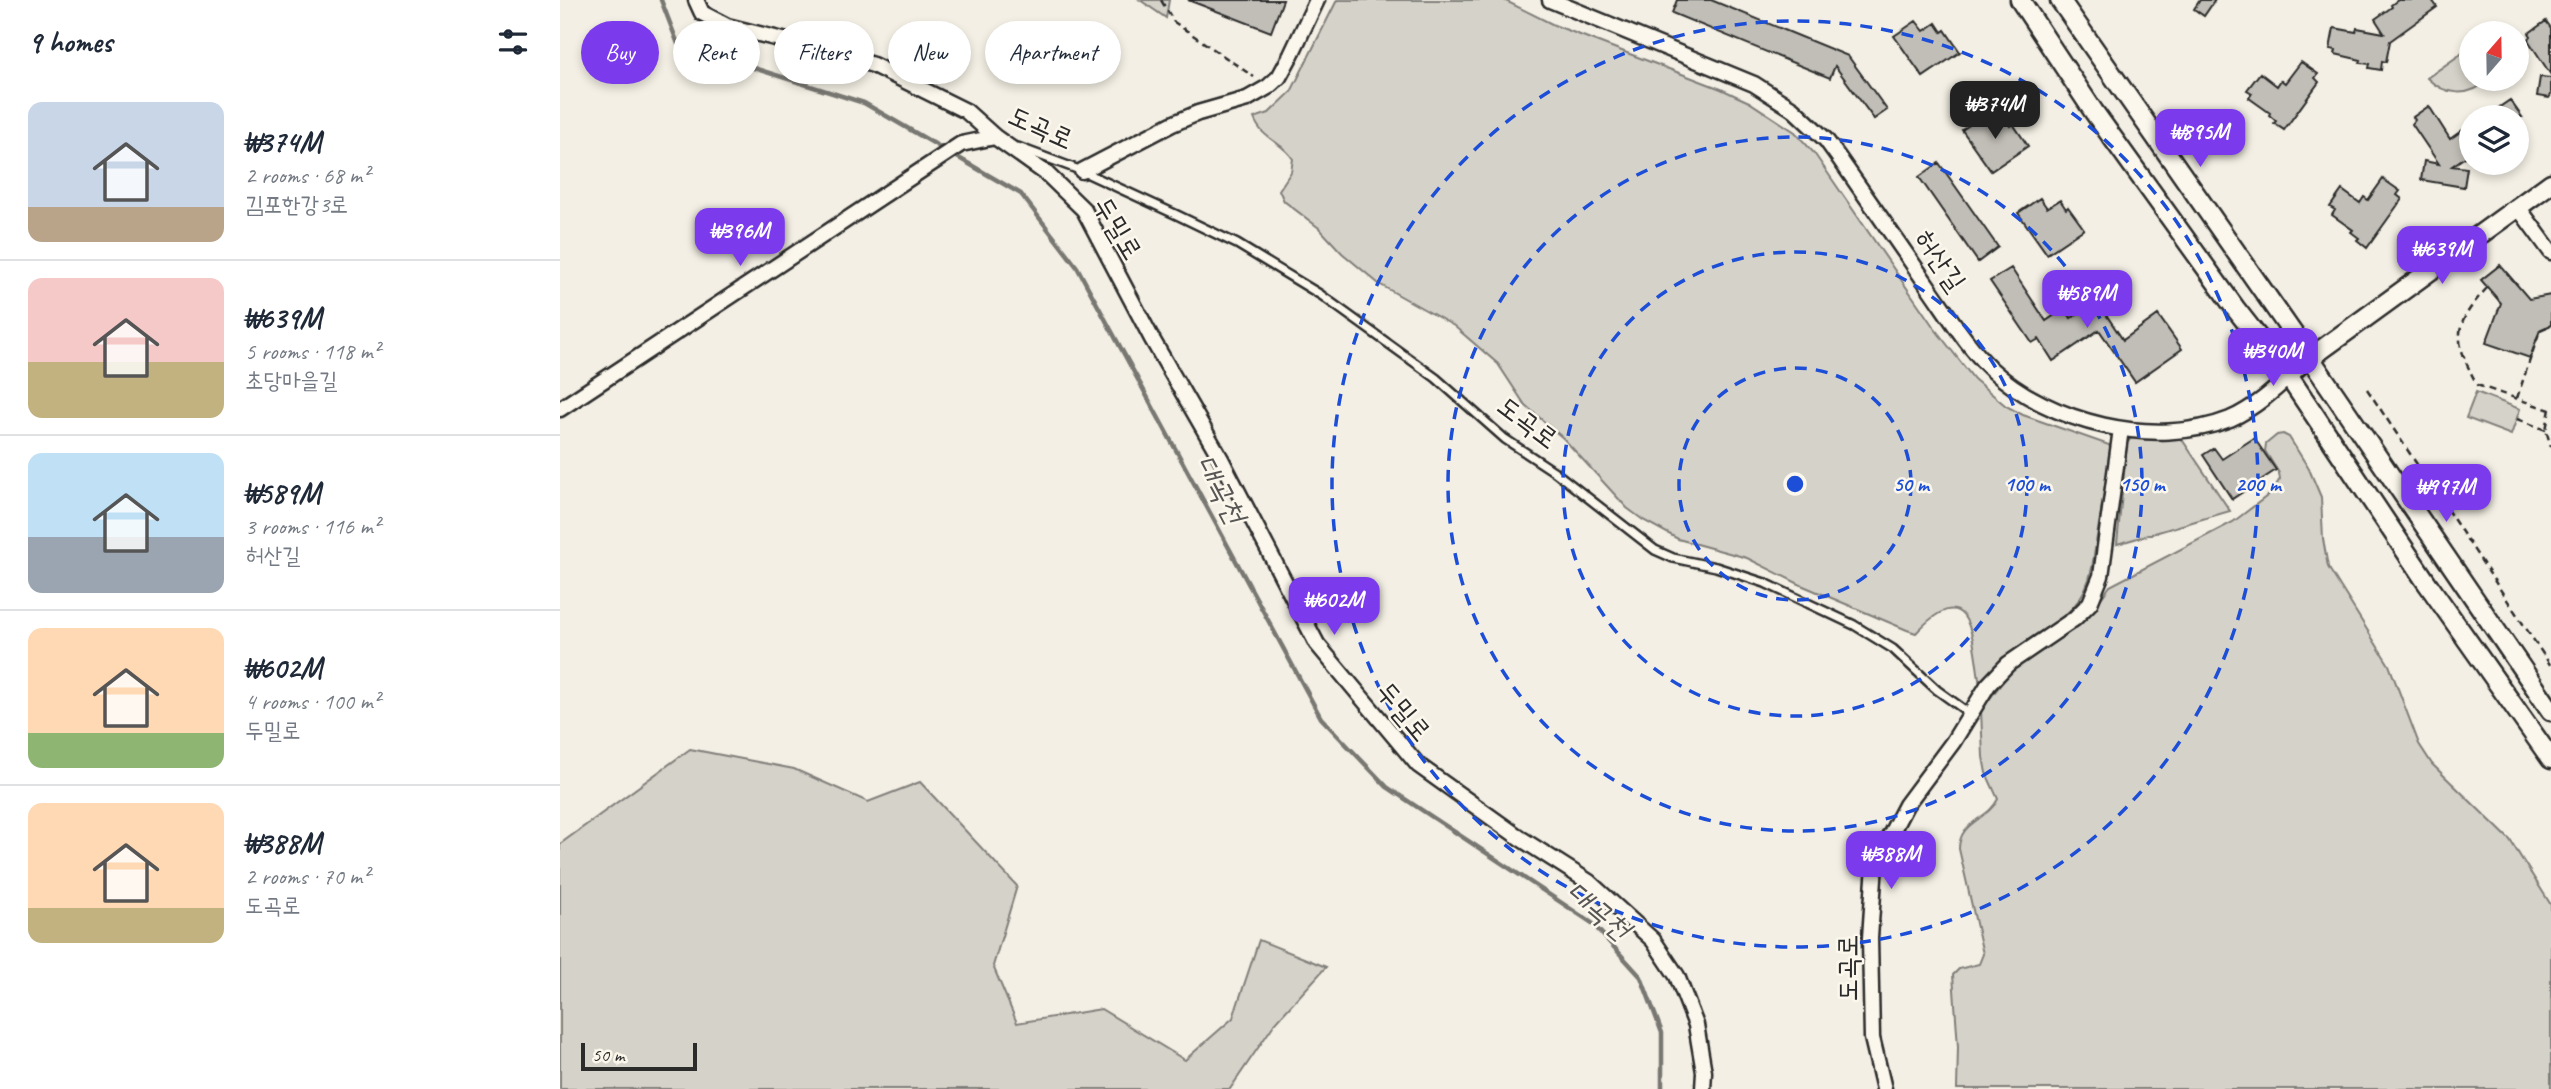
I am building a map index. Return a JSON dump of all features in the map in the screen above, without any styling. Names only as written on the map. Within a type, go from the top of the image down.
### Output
[{"type":"street","name":"도곡로","points":[[696,0],[702,13],[727,26],[873,65],[966,111],[995,137]]},
{"type":"street","points":[[1082,172],[1172,124],[1198,113],[1247,99],[1268,87],[1279,77],[1317,0]]},
{"type":"street","name":"허산길","points":[[1550,0],[1754,84],[1793,108],[1818,132],[1839,158],[1966,339],[1990,368],[2039,404],[2060,413],[2121,429],[2180,429],[2220,422],[2246,410],[2310,358]]},
{"type":"street","points":[[2020,0],[2102,123],[2235,308],[2289,377],[2427,583],[2551,760]]},
{"type":"street","points":[[2060,0],[2310,358],[2551,711]]},
{"type":"street","points":[[560,409],[958,146],[995,137]]},
{"type":"street","name":"두밀로","points":[[995,137],[1047,174],[1084,210],[1152,339],[1221,459],[1317,644],[1365,704],[1418,765],[1520,838],[1589,882],[1653,940],[1677,976],[1696,1025],[1704,1072],[1703,1089]]},
{"type":"street","points":[[2310,358],[2551,183]]},
{"type":"street","points":[[2518,207],[2551,252]]},
{"type":"street","points":[[1969,713],[1998,674],[2020,655],[2081,613],[2096,592],[2103,561],[2121,429]]},
{"type":"street","name":"도곡로","points":[[1884,1089],[1872,1038],[1870,938],[1875,864],[1906,805],[1953,742],[1969,713]]},
{"type":"lane","name":"도곡로","points":[[995,137],[1082,172],[1237,244],[1321,295],[1436,378],[1505,439],[1555,472],[1655,550],[1674,558],[1716,567],[1765,583],[1854,625],[1893,649],[1937,690],[1969,713]]},
{"type":"path","points":[[1161,0],[1174,22],[1268,87]]},
{"type":"path","points":[[2487,288],[2469,308],[2458,341],[2465,361],[2477,385],[2551,409],[2546,430],[2551,447]]},
{"type":"path","points":[[2517,398],[2540,330],[2551,325]]},
{"type":"path","points":[[2367,389],[2551,666]]},
{"type":"path","points":[[2516,419],[2546,430]]},
{"type":"shaded area","points":[[1140,0],[1169,0],[1166,18]]},
{"type":"shaded area","points":[[1337,0],[1504,0],[1554,25],[1721,89],[1749,102],[1795,132],[1814,153],[1935,329],[1974,379],[2006,406],[2023,415],[2109,445],[2111,449],[2092,568],[2082,596],[2074,606],[2055,623],[2019,646],[1980,686],[1972,635],[1967,621],[1959,612],[1949,610],[1935,616],[1916,633],[1801,585],[1747,558],[1678,539],[1627,508],[1564,439],[1525,405],[1498,364],[1454,326],[1379,284],[1342,253],[1319,228],[1284,201],[1279,190],[1291,172],[1293,159],[1262,131],[1254,118],[1269,113],[1291,92]]},
{"type":"shaded area","points":[[2459,55],[2459,91],[2469,91],[2458,92],[2450,91],[2427,78]]},
{"type":"shaded area","points":[[2476,392],[2520,409],[2511,435],[2466,418]]},
{"type":"shaded area","points":[[2277,435],[2289,437],[2309,469],[2321,497],[2323,539],[2328,567],[2389,665],[2419,744],[2432,764],[2510,840],[2551,905],[2551,1089],[1957,1089],[1958,1047],[1953,975],[1959,969],[1979,964],[1983,954],[1959,849],[1960,840],[1969,826],[1988,812],[1998,799],[1986,773],[1981,710],[2012,670],[2087,618],[2110,586],[2233,522],[2271,493],[2280,479],[2265,451],[2266,444]]},
{"type":"shaded area","points":[[2132,437],[2181,438],[2230,511],[2117,544],[2127,443]]},
{"type":"shaded area","points":[[690,749],[794,769],[868,802],[920,782],[1017,886],[993,966],[1017,1023],[1101,1009],[1185,1060],[1233,1018],[1259,940],[1326,967],[1275,1023],[1230,1089],[560,1089],[560,844]]},
{"type":"building","points":[[1188,0],[1283,0],[1271,32]]},
{"type":"building","points":[[1677,0],[1711,0],[1848,56],[1887,110],[1874,119],[1835,66],[1830,78],[1672,13]]},
{"type":"building","points":[[2200,0],[2215,0],[2204,16],[2194,9]]},
{"type":"building","points":[[2398,0],[2432,0],[2437,7],[2390,41],[2386,62],[2382,61],[2381,70],[2369,68],[2370,64],[2360,63],[2361,60],[2335,54],[2336,50],[2330,49],[2334,28],[2356,32],[2357,28],[2384,33],[2375,19]]},
{"type":"building","points":[[1916,21],[1924,31],[1936,23],[1942,32],[1945,30],[1960,52],[1923,77],[1894,36]]},
{"type":"building","points":[[2546,21],[2551,28],[2551,75],[2529,42],[2529,33]]},
{"type":"building","points":[[2301,62],[2318,74],[2315,78],[2319,82],[2284,130],[2274,123],[2276,121],[2270,113],[2249,98],[2252,93],[2247,90],[2260,73],[2277,86],[2281,80],[2285,83]]},
{"type":"building","points":[[2540,77],[2551,78],[2549,98],[2537,96]]},
{"type":"building","points":[[2429,106],[2450,139],[2459,133],[2459,161],[2452,166],[2459,167],[2459,175],[2466,175],[2464,187],[2421,180],[2424,161],[2439,164],[2412,124],[2415,120],[2413,117]]},
{"type":"building","points":[[1984,115],[1992,125],[2004,117],[2010,126],[2013,124],[2028,146],[1991,171],[1962,130]]},
{"type":"building","points":[[1939,163],[1998,247],[1978,262],[1919,177]]},
{"type":"building","points":[[2383,179],[2400,191],[2397,195],[2402,199],[2367,248],[2357,240],[2359,238],[2351,232],[2353,230],[2332,215],[2335,210],[2330,207],[2342,190],[2360,203],[2364,197],[2368,200]]},
{"type":"building","points":[[2040,198],[2047,208],[2060,200],[2084,229],[2047,254],[2018,213]]},
{"type":"building","points":[[2500,265],[2529,299],[2551,295],[2551,325],[2540,330],[2530,358],[2486,343],[2501,303],[2481,280]]},
{"type":"building","points":[[2011,268],[2046,321],[2065,308],[2071,318],[2097,301],[2123,340],[2158,315],[2182,349],[2135,382],[2099,330],[2053,361],[2039,339],[2032,343],[1990,281]]},
{"type":"building","points":[[2254,438],[2276,470],[2232,499],[2203,455],[2214,448],[2222,459]]},
{"type":"waterway","name":"대곡천","points":[[661,0],[678,44],[864,103],[1021,194],[1077,267],[1321,718],[1387,787],[1592,923],[1641,977],[1662,1033],[1662,1089]]}]
